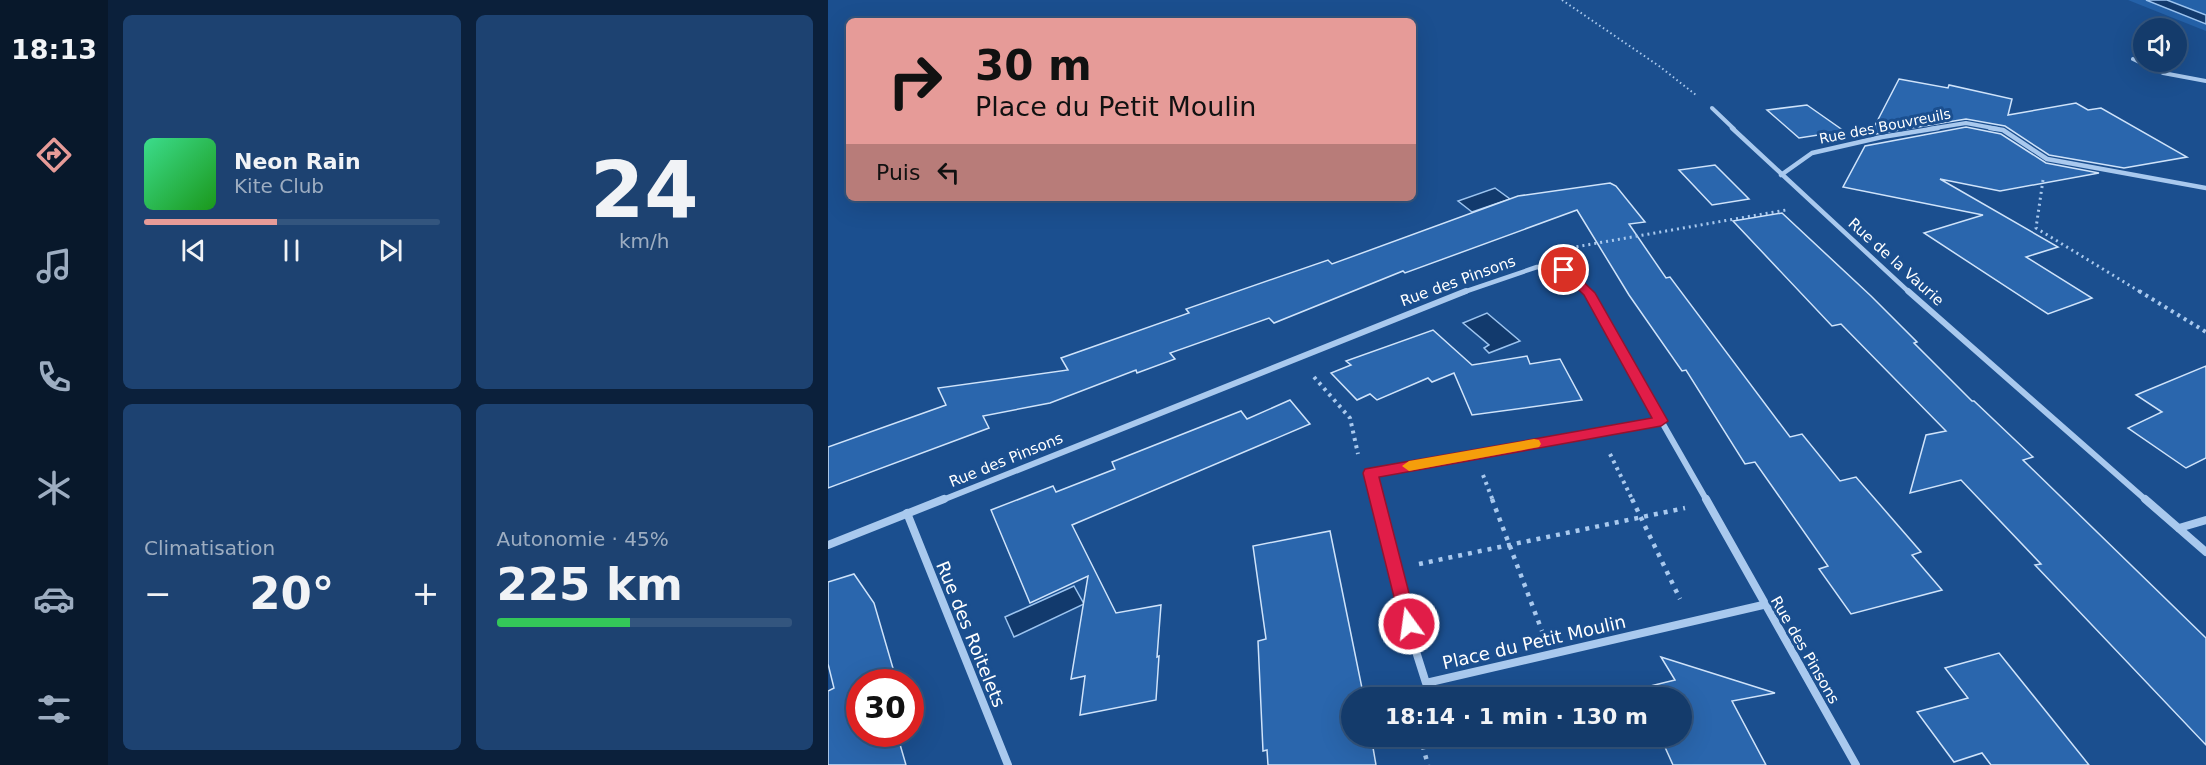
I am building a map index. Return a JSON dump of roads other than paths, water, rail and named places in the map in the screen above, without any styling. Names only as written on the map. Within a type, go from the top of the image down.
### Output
[{"type":"street","points":[[2161,72],[2206,81]]},
{"type":"street","name":"Rue de la Vaurie","points":[[1712,108],[1781,175],[2003,376],[2206,552]]},
{"type":"street","name":"Rue des Bouvreuils","points":[[1781,175],[1812,153],[1882,137],[1966,123],[2003,130],[2047,159],[2206,188]]},
{"type":"street","name":"Rue des Pinsons","points":[[828,545],[1298,359],[1448,297],[1537,267],[1564,270],[1589,293],[1763,605],[1856,765]]},
{"type":"street","name":"Place du Petit Moulin","points":[[1661,421],[1370,473],[1426,683],[1763,605]]},
{"type":"street","name":"Rue des Roitelets","points":[[907,513],[1008,765]]},
{"type":"street","points":[[2179,528],[2206,520]]}]
